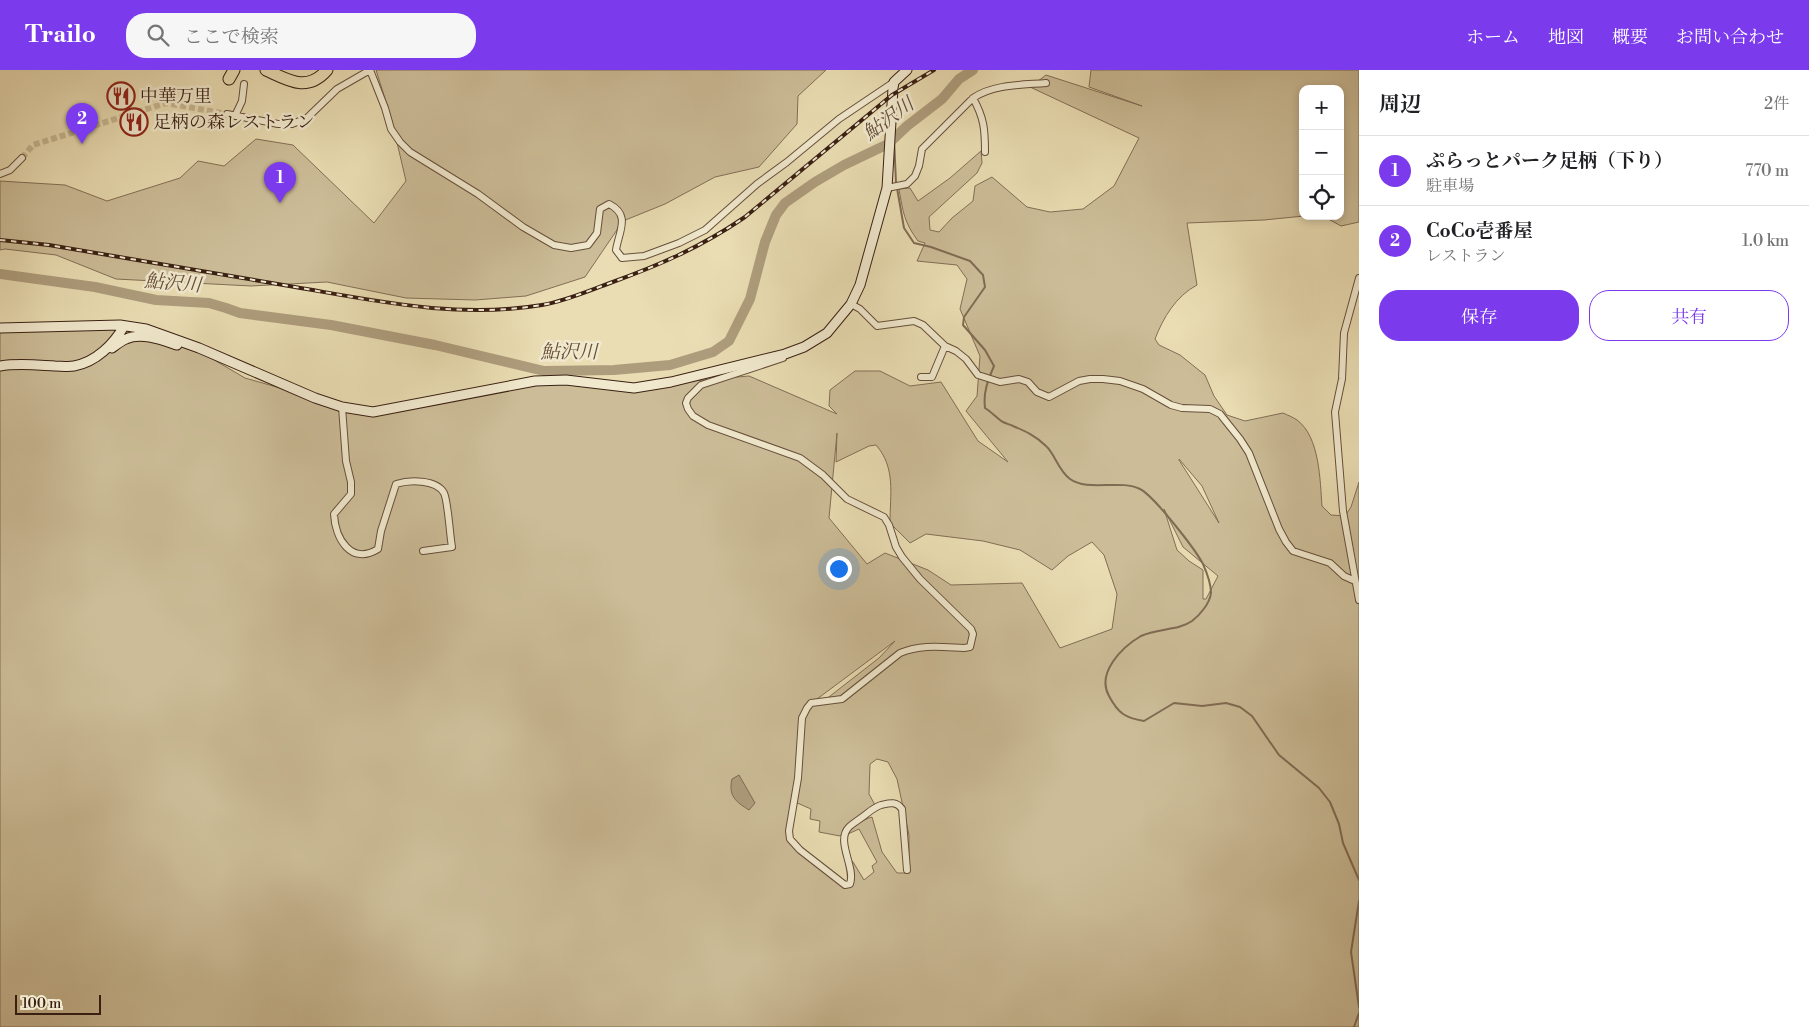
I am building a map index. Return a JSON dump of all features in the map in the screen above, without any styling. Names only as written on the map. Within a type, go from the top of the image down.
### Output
[{"type":"highway","points":[[266,70],[288,81],[300,83],[313,80],[327,70]]},
{"type":"street","points":[[227,114],[278,124],[292,124],[307,118],[337,89],[370,70],[391,129],[410,152],[478,194],[523,227],[554,244],[571,248],[588,245],[597,233],[600,209],[609,204],[617,208],[621,215],[622,229],[618,236],[616,250],[622,258],[644,256],[705,230],[757,184],[839,119],[894,82],[907,70]]},
{"type":"street","points":[[894,82],[887,188],[860,286],[851,304],[827,332],[804,347],[787,357],[701,385],[694,390],[686,403],[688,409],[699,421],[800,458],[823,475],[847,500],[884,517],[889,525],[896,547],[902,556],[920,579],[971,629],[973,634],[970,647],[930,646],[908,649],[900,653],[842,699],[811,703],[802,718],[798,778],[789,831],[793,844],[845,885],[850,884],[853,877],[844,841],[845,833],[848,828],[877,807],[891,803],[899,805],[902,809],[907,870]]},
{"type":"street","points":[[887,188],[907,184],[919,166],[922,149],[973,98],[983,92],[1004,87],[1046,83]]},
{"type":"street","points":[[235,116],[242,102],[244,84]]},
{"type":"street","points":[[973,98],[986,129],[985,152]]},
{"type":"street","points":[[0,174],[10,170],[22,158]]},
{"type":"street","points":[[1359,278],[1344,332],[1342,379],[1335,412],[1343,511],[1359,600]]},
{"type":"street","points":[[851,304],[860,309],[877,326],[914,321],[923,325],[945,346],[956,351],[966,359],[978,375],[1000,382],[1019,379],[1028,382],[1037,392],[1048,397],[1079,381],[1090,379],[1111,380],[1144,389],[1171,405],[1182,408],[1210,409],[1220,414],[1249,453],[1279,529],[1293,551],[1330,562],[1344,576],[1356,581]]},
{"type":"street","points":[[0,328],[124,326],[160,333],[287,387],[342,407],[372,412],[535,381],[566,380],[634,388],[715,372],[785,354],[804,347]]},
{"type":"street","points":[[0,366],[14,364],[74,366],[93,359],[101,353],[118,336],[124,326]]},
{"type":"street","points":[[101,353],[126,339],[139,336],[191,350],[199,348]]},
{"type":"street","points":[[921,378],[932,377],[945,346]]},
{"type":"street","points":[[342,407],[351,494],[334,514],[334,522],[340,539],[350,552],[361,554],[378,549],[381,531],[396,484],[427,483],[437,487],[444,494],[452,547],[424,551]]},
{"type":"shaded area","points":[[376,70],[826,70],[798,96],[797,124],[759,167],[715,177],[665,204],[623,221],[585,277],[526,296],[475,300],[406,298],[327,282],[251,286],[116,279],[56,255],[0,250],[0,181],[65,185],[107,201],[180,178],[198,161],[224,166],[256,139],[293,145],[374,223],[406,181],[392,121]]},
{"type":"shaded area","points":[[1091,70],[1359,70],[1359,222],[1341,226],[1330,220],[1344,220],[1344,85],[1299,85],[1299,216],[1187,223],[1197,285],[1183,295],[1171,308],[1155,339],[1159,345],[1180,355],[1205,375],[1214,396],[1227,415],[1245,421],[1283,413],[1295,419],[1305,428],[1310,437],[1317,460],[1322,506],[1331,515],[1345,516],[1351,507],[1359,482],[1359,1027],[0,1027],[0,324],[124,326],[139,339],[168,337],[199,351],[245,378],[315,398],[349,412],[545,381],[622,387],[749,376],[837,414],[829,406],[830,390],[855,371],[880,371],[910,386],[941,382],[978,441],[1008,462],[966,411],[977,396],[980,356],[960,309],[967,279],[957,265],[917,261],[925,243],[918,241],[907,222],[899,189],[910,188],[918,201],[950,178],[981,151],[982,163],[977,173],[929,217],[930,230],[939,232],[952,218],[973,201],[975,186],[992,177],[1027,207],[1050,212],[1083,209],[1114,186],[1139,138],[1030,87],[1046,75],[1142,106],[1089,87]],"holes":[[[837,433],[836,462],[869,446],[876,445],[882,454],[889,472],[891,492],[890,523],[910,543],[926,534],[983,541],[1020,550],[1052,570],[1068,556],[1092,542],[1104,555],[1117,594],[1112,629],[1060,648],[1022,583],[951,585],[928,570],[885,553],[867,564],[829,518]],[[1179,460],[1202,486],[1219,523]],[[1164,509],[1183,547],[1218,576],[1206,599],[1203,599],[1203,570],[1177,550]],[[895,641],[879,658],[825,700],[813,702]],[[877,759],[888,762],[897,779],[909,835],[909,873],[897,873],[882,852],[872,817],[858,823],[848,834],[859,829],[877,862],[872,866],[874,872],[864,880],[850,860],[854,879],[849,887],[793,843],[791,818],[795,802],[811,809],[810,819],[820,821],[819,832],[840,836],[875,805],[869,794],[870,764]]]},
{"type":"shaded area","points":[[739,775],[755,803],[749,810],[740,804],[732,794],[732,779]]},
{"type":"waterway","name":"鮎沢川","points":[[0,274],[95,287],[156,300],[209,303],[240,313],[331,325],[435,345],[544,371],[614,370],[670,365],[713,352],[729,341],[750,299],[765,242],[776,215],[785,203],[844,165],[888,144],[907,126],[942,99],[959,79],[973,70]]},
{"type":"waterway","points":[[894,138],[896,183]]},
{"type":"waterway","points":[[897,188],[904,228],[914,243],[970,261],[983,275],[985,287],[964,317],[963,325],[985,350],[994,366],[985,391],[985,408],[1001,421],[1026,432],[1042,442],[1049,449],[1062,471],[1077,483],[1086,485],[1123,485],[1140,489],[1164,512],[1199,557],[1204,567],[1210,582],[1211,593],[1209,601],[1192,621],[1174,628],[1147,633],[1119,654],[1108,670],[1106,678],[1106,687],[1112,702],[1123,714],[1144,721],[1174,703],[1202,706],[1226,703],[1240,707],[1252,716],[1279,755],[1319,788],[1330,802],[1339,824],[1343,843],[1359,880]]},
{"type":"waterway","points":[[1359,901],[1351,952],[1359,1007]]},
{"type":"waterway","points":[[1354,1027],[1359,1013]]},
{"type":"tunnel","points":[[22,158],[33,145],[166,103],[227,114]]},
{"type":"railway","points":[[0,240],[49,245],[387,303],[480,310],[542,305],[576,296],[646,269],[680,254],[729,228],[745,217],[892,95],[934,70]]},
{"type":"place","name":"中華万里","points":[[121,96]]},
{"type":"place","name":"足柄の森レストラン","points":[[134,122]]},
{"type":"place","name":"CoCo壱番屋","points":[[82,144]]},
{"type":"place","name":"ぷらっとパーク足柄（下り）","points":[[280,203]]}]
